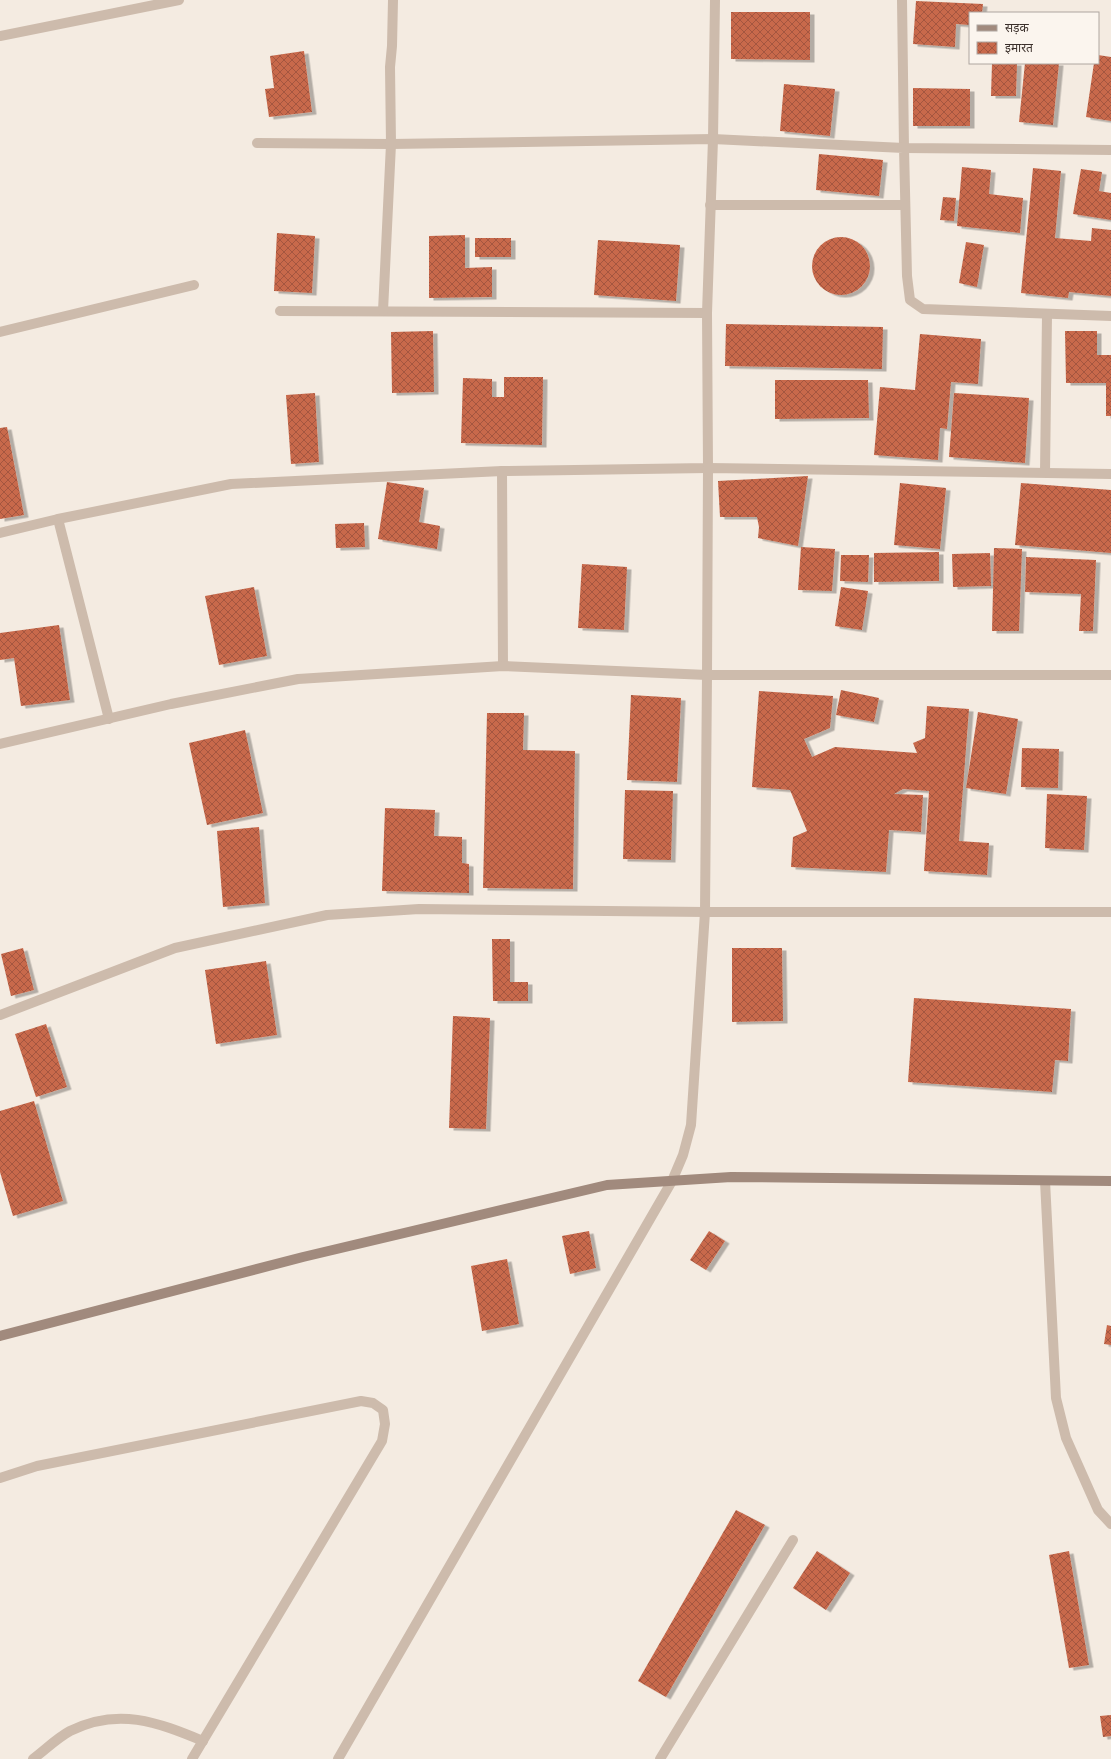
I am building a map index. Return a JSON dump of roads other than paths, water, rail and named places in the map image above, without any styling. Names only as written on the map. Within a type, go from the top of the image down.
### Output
[{"type":"street","points":[[0,36],[179,0]]},
{"type":"street","points":[[383,311],[392,144],[390,67],[392,0]]},
{"type":"street","points":[[338,1759],[672,1181],[683,1155],[691,1125],[704,912],[707,675],[707,313],[713,139],[715,0]]},
{"type":"street","points":[[902,0],[904,148],[910,300],[923,309],[1047,315],[1111,316]]},
{"type":"street","points":[[257,143],[392,144],[713,139],[904,148],[1111,150]]},
{"type":"street","points":[[710,205],[906,205]]},
{"type":"street","points":[[0,332],[194,285]]},
{"type":"street","points":[[280,311],[707,313]]},
{"type":"street","points":[[1045,472],[1047,315]]},
{"type":"street","points":[[0,533],[58,519],[231,484],[502,471],[708,468],[1111,474]]},
{"type":"street","points":[[502,471],[503,666]]},
{"type":"street","points":[[58,519],[109,719]]},
{"type":"street","points":[[0,744],[171,704],[298,680],[503,666],[707,675],[1111,675]]},
{"type":"street","points":[[0,1015],[175,948],[327,915],[419,909],[704,912],[1111,912]]},
{"type":"street","points":[[0,1336],[303,1257],[607,1185],[731,1177],[1111,1181]]},
{"type":"street","points":[[1045,1181],[1056,1398],[1066,1438],[1098,1510],[1111,1524]]},
{"type":"street","points":[[0,1478],[37,1466],[361,1401],[373,1403],[383,1410],[385,1424],[382,1442],[192,1759]]},
{"type":"street","points":[[660,1759],[793,1540]]},
{"type":"street","points":[[33,1759],[70,1732],[101,1720],[134,1718],[165,1726],[203,1741]]}]
